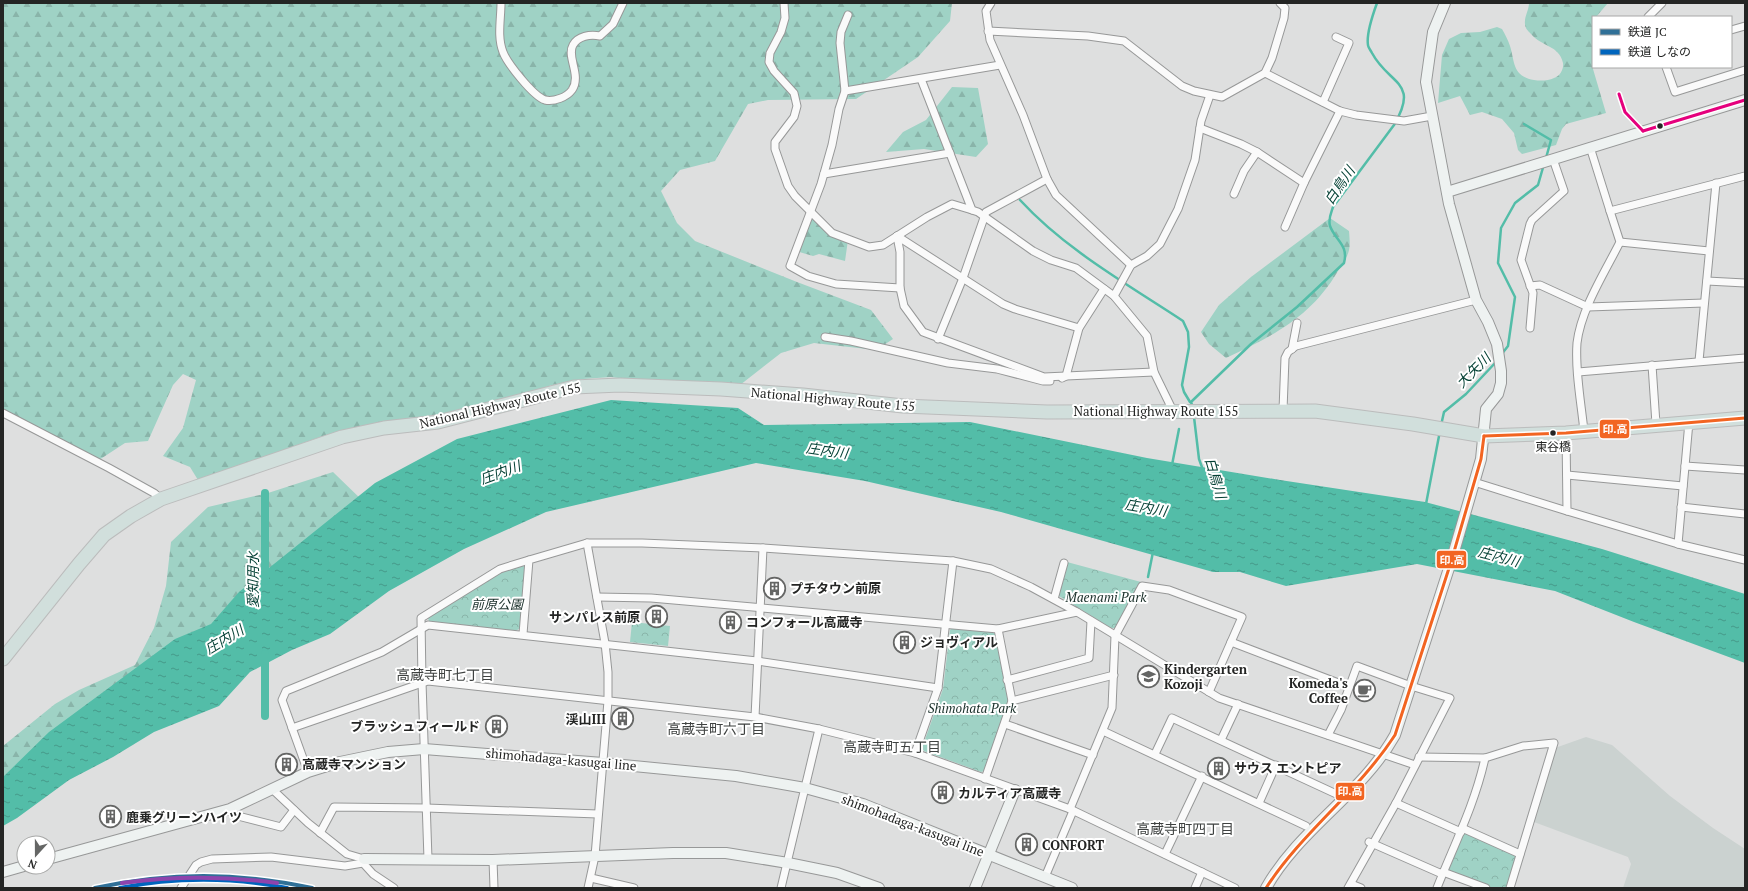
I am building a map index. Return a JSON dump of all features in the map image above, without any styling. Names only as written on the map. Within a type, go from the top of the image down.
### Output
[{"type":"highway","name":"National Highway Route 155","points":[[3,659],[104,535],[130,516],[161,499],[354,434],[384,428],[438,422],[489,410],[553,392],[599,385],[721,389],[788,394],[903,406],[1047,412],[1315,411],[1484,436],[1566,433],[1656,424],[1745,418]]},
{"type":"street","points":[[502,3],[500,37],[503,52],[507,60],[536,95],[544,100],[552,100],[564,97],[572,90],[576,77],[572,47],[576,41],[592,35],[600,36],[613,24],[623,3]]},
{"type":"street","points":[[784,3],[785,18],[781,32],[770,53],[769,62],[774,71],[794,93],[797,106],[794,117],[775,142],[775,149],[788,186],[811,212],[832,233],[869,247],[883,245],[952,204],[972,210],[983,216],[1033,251],[1051,260],[1076,268],[1114,296],[1147,336],[1154,372],[1173,412]]},
{"type":"street","points":[[986,3],[990,40],[1023,115],[1047,179],[1056,194],[1131,264]]},
{"type":"street","points":[[986,11],[991,3]]},
{"type":"street","points":[[988,31],[1082,36],[1124,40],[1182,86],[1210,95],[1222,97],[1265,74],[1272,58],[1284,18],[1285,8],[1280,3]]},
{"type":"street","points":[[1266,888],[1272,877],[1303,838],[1345,798],[1372,769],[1384,754],[1395,735],[1451,562],[1481,459],[1486,409],[1498,394],[1501,383],[1501,371],[1497,344],[1488,322],[1476,300],[1447,192],[1426,82],[1433,32],[1444,3]]},
{"type":"street","points":[[1649,16],[1662,3]]},
{"type":"street","points":[[848,15],[841,32],[840,43],[845,91],[839,109],[832,145],[824,174],[790,266],[808,276],[836,284],[900,288]]},
{"type":"street","points":[[1732,30],[1745,26]]},
{"type":"street","points":[[1323,102],[1349,43],[1336,38]]},
{"type":"street","points":[[845,91],[1000,65]]},
{"type":"street","points":[[1666,68],[1674,92],[1745,70]]},
{"type":"street","points":[[1265,74],[1340,110],[1356,115],[1404,121],[1432,116]]},
{"type":"street","points":[[921,79],[972,210]]},
{"type":"street","points":[[1114,296],[1131,264],[1154,251],[1165,235],[1178,209],[1195,160],[1200,128],[1210,95]]},
{"type":"street","points":[[1447,192],[1745,100]]},
{"type":"street","points":[[1285,227],[1304,183],[1340,110]]},
{"type":"street","points":[[1200,128],[1242,144],[1257,152],[1304,183]]},
{"type":"street","points":[[1584,431],[1578,372],[1577,344],[1579,332],[1588,307],[1620,242],[1590,148]]},
{"type":"street","points":[[1234,194],[1244,171],[1257,152]]},
{"type":"street","points":[[824,174],[950,153]]},
{"type":"street","points":[[1530,328],[1533,293],[1520,260],[1532,220],[1564,191],[1555,159]]},
{"type":"street","points":[[1610,211],[1745,176]]},
{"type":"street","points":[[938,338],[963,278],[983,216],[986,212],[1047,179]]},
{"type":"street","points":[[1699,361],[1716,183]]},
{"type":"street","points":[[897,236],[1003,304],[1079,328]]},
{"type":"street","points":[[897,236],[900,252],[900,288],[904,306],[923,332],[1044,377],[1154,372]]},
{"type":"street","points":[[1620,242],[1709,251]]},
{"type":"street","points":[[1707,281],[1745,283]]},
{"type":"street","points":[[1530,286],[1540,285],[1588,307],[1704,304]]},
{"type":"street","points":[[1066,376],[1079,328],[1104,289]]},
{"type":"street","points":[[1283,410],[1285,358],[1296,346],[1476,300]]},
{"type":"street","points":[[1292,349],[1297,324]]},
{"type":"street","points":[[826,338],[851,341],[948,363],[997,369],[1043,381],[1057,380],[1066,376]]},
{"type":"street","points":[[1578,372],[1745,358]]},
{"type":"street","points":[[1652,365],[1656,424]]},
{"type":"street","points":[[3,413],[109,468],[161,499]]},
{"type":"street","points":[[1678,544],[1689,422]]},
{"type":"street","points":[[1566,433],[1568,475],[1567,511]]},
{"type":"street","points":[[1685,466],[1745,470]]},
{"type":"street","points":[[1568,475],[1683,486]]},
{"type":"street","points":[[1474,482],[1678,544],[1745,560]]},
{"type":"street","points":[[1682,507],[1745,514]]},
{"type":"street","points":[[586,543],[605,643],[608,672],[608,701],[595,856],[588,888]]},
{"type":"street","points":[[428,859],[421,618],[500,569],[586,543],[642,543],[763,548],[953,561],[991,569],[1031,587],[1077,612],[1219,698],[1415,765]]},
{"type":"street","points":[[755,717],[763,548]]},
{"type":"street","points":[[523,634],[529,560]]},
{"type":"street","points":[[915,753],[938,688],[953,561]]},
{"type":"street","points":[[1054,599],[1064,563]]},
{"type":"street","points":[[1045,877],[1112,708],[1115,636],[1142,586],[1169,590],[1242,617],[1209,692]]},
{"type":"street","points":[[597,597],[651,598],[998,629],[1077,612]]},
{"type":"street","points":[[1007,680],[1089,658],[1091,621]]},
{"type":"street","points":[[308,772],[282,700],[286,691],[382,652],[428,625],[523,634],[757,661],[938,688]]},
{"type":"street","points":[[985,779],[1012,701],[998,629]]},
{"type":"street","points":[[1231,642],[1349,687]]},
{"type":"street","points":[[1328,735],[1341,710],[1357,666],[1411,686],[1450,698],[1396,803],[1371,843],[1350,886],[1361,888]]},
{"type":"street","points":[[1012,701],[1114,675]]},
{"type":"street","points":[[292,728],[428,681],[755,717],[818,729],[915,753],[1072,810],[1235,888]]},
{"type":"street","points":[[1221,740],[1238,704]]},
{"type":"street","points":[[1155,754],[1172,718],[1345,798]]},
{"type":"street","points":[[1005,724],[1093,755]]},
{"type":"street","points":[[781,888],[818,729]]},
{"type":"street","points":[[1103,731],[1155,754],[1306,826]]},
{"type":"street","points":[[1419,757],[1485,758],[1524,746],[1554,743],[1510,888]]},
{"type":"street","name":"shimohadaga-kasugai line","points":[[56,857],[230,809],[308,772],[364,756],[424,749],[603,763],[736,776],[805,788],[863,804],[1072,888]]},
{"type":"street","points":[[1437,888],[1462,830],[1480,780],[1485,758]]},
{"type":"street","points":[[1259,803],[1276,765]]},
{"type":"street","points":[[1165,854],[1202,776]]},
{"type":"street","points":[[272,789],[320,833],[347,854],[364,861],[373,874],[394,888]]},
{"type":"street","points":[[975,888],[1015,790]]},
{"type":"street","points":[[1396,803],[1520,854]]},
{"type":"street","points":[[320,833],[334,807],[426,808],[598,814]]},
{"type":"street","points":[[230,809],[234,815],[281,827],[294,810]]},
{"type":"street","points":[[1371,843],[1443,873],[1486,888]]},
{"type":"street","points":[[181,888],[196,865],[205,860],[270,857],[345,866],[364,861],[428,859],[493,860],[674,853],[726,854],[788,863],[837,873],[879,888]]},
{"type":"street","points":[[493,860],[494,888]]},
{"type":"street","points":[[3,872],[16,868]]},
{"type":"street","points":[[1196,888],[1202,872]]},
{"type":"street","points":[[591,878],[634,888]]},
{"type":"shaded area","points":[[1586,737],[1612,745],[1670,796],[1713,828],[1745,849],[1745,888],[1623,888],[1631,864],[1628,857],[1534,822],[1555,748]]},
{"type":"green space","points":[[3,3],[952,3],[950,21],[918,57],[856,99],[768,100],[748,104],[715,161],[680,170],[661,191],[677,223],[695,241],[871,310],[893,339],[876,350],[814,343],[781,353],[740,385],[670,385],[611,377],[583,379],[552,385],[502,402],[455,412],[365,425],[326,435],[198,480],[190,467],[163,456],[183,428],[196,380],[183,374],[173,385],[148,441],[125,443],[99,460],[31,427],[3,409]]},
{"type":"green space","points":[[1529,3],[1608,3],[1597,16],[1592,16],[1592,68],[1606,113],[1566,124],[1562,129],[1556,145],[1522,154],[1518,150],[1514,133],[1502,119],[1482,112],[1470,115],[1460,96],[1438,103],[1442,55],[1449,39],[1461,33],[1480,32],[1497,27],[1502,29],[1509,44],[1518,72],[1527,78],[1541,81],[1552,79],[1560,74],[1563,68],[1561,57],[1554,49],[1535,38],[1526,27],[1525,19]]},
{"type":"green space","points":[[952,87],[978,88],[988,144],[976,157],[924,149],[886,152],[903,132],[926,120]]},
{"type":"green space","points":[[811,212],[832,233],[848,240],[845,261],[819,254],[813,256],[796,251]]},
{"type":"green space","points":[[1330,218],[1349,231],[1350,244],[1347,256],[1316,301],[1290,324],[1260,342],[1226,358],[1209,344],[1201,332],[1219,305],[1251,277]]},
{"type":"green space","points":[[333,472],[366,504],[3,786],[3,746],[55,704],[79,690],[135,665],[154,628],[166,586],[171,542],[208,507],[268,493]]},
{"type":"green space","name":"Maenami Park","points":[[1067,562],[1141,582],[1116,628],[1111,628],[1059,596],[1058,593]]},
{"type":"green space","name":"前原公園","points":[[523,565],[526,568],[520,628],[516,631],[429,621],[428,618],[500,573]]},
{"type":"green space","points":[[632,622],[670,626],[668,646],[630,642]]},
{"type":"green space","name":"Shimohata Park","points":[[952,628],[991,631],[995,634],[1010,700],[984,771],[981,772],[924,751],[922,748],[943,689],[950,630]]},
{"type":"green space","points":[[1466,831],[1517,856],[1506,888],[1491,888],[1447,871],[1462,832]]},
{"type":"water","name":"庄内川","points":[[611,400],[738,408],[764,425],[970,422],[1147,458],[1425,502],[1602,549],[1745,594],[1745,663],[1555,591],[1417,564],[1286,586],[1240,572],[1213,572],[1001,512],[865,481],[756,463],[546,512],[464,549],[389,591],[330,634],[292,650],[250,672],[219,706],[154,732],[113,757],[69,780],[17,818],[3,826],[3,777],[49,732],[175,639],[211,624],[239,592],[375,483],[457,439]]},
{"type":"waterway","name":"白鳥川","points":[[1192,405],[1191,402],[1251,344],[1297,307],[1344,263],[1345,252],[1341,243],[1332,231],[1329,223],[1333,207],[1394,125],[1401,111],[1404,100],[1403,91],[1399,84],[1379,63],[1368,46],[1369,29],[1377,3]]},
{"type":"waterway","name":"大矢川","points":[[1524,124],[1551,140],[1546,158]]},
{"type":"waterway","name":"大矢川","points":[[1501,355],[1508,346],[1515,297],[1498,263],[1501,228],[1515,203],[1538,185],[1544,164]]},
{"type":"waterway","points":[[1020,200],[1038,218],[1077,251],[1183,321],[1188,332],[1189,347],[1182,385],[1190,402]]},
{"type":"waterway","name":"大矢川","points":[[1442,421],[1444,412],[1466,394],[1496,362]]},
{"type":"waterway","name":"白鳥川","points":[[1194,417],[1199,459],[1203,470]]},
{"type":"waterway","points":[[1172,465],[1179,429]]},
{"type":"waterway","name":"大矢川","points":[[1426,504],[1439,436]]},
{"type":"waterway","name":"愛知用水","points":[[265,493],[265,581]]},
{"type":"waterway","points":[[1148,577],[1153,552]]},
{"type":"waterway","name":"愛知用水","points":[[265,654],[265,716]]},
{"type":"rail line","name":"JC","points":[[95,888],[150,879],[204,876],[257,879],[312,888]]},
{"type":"rail line","name":"しなの","points":[[120,888],[140,884],[182,880],[225,880],[267,884],[287,888]]},
{"type":"transit line","points":[[1619,94],[1625,112],[1643,131]]},
{"type":"transit line","points":[[1643,131],[1745,100]]},
{"type":"transit line","name":"印.高","points":[[1484,436],[1566,433],[1745,418]]},
{"type":"transit line","name":"印.高","points":[[1266,888],[1297,848],[1364,775],[1395,735],[1451,562],[1481,459],[1484,436]]},
{"type":"transit line","points":[[122,883],[180,878],[219,878],[277,883]]},
{"type":"place","name":"東谷橋","points":[[1553,433]]},
{"type":"place","name":"プチタウン前原","points":[[774,588]]},
{"type":"place","name":"サンパレス前原","points":[[656,617]]},
{"type":"place","name":"コンフォール高蔵寺","points":[[730,622]]},
{"type":"place","name":"ジョヴィアル","points":[[905,642]]},
{"type":"place","name":"Kindergarten Kozoji","points":[[1149,676]]},
{"type":"place","name":"Komeda's Coffee","points":[[1364,690]]},
{"type":"place","name":"渓山III","points":[[622,719]]},
{"type":"place","name":"ブラッシュフィールド","points":[[496,726]]},
{"type":"place","name":"高蔵寺マンション","points":[[287,764]]},
{"type":"place","name":"サウス エントピア","points":[[1219,768]]},
{"type":"place","name":"カルティア高蔵寺","points":[[943,793]]},
{"type":"place","name":"鹿乗グリーンハイツ","points":[[111,817]]},
{"type":"place","name":"CONFORT","points":[[1026,845]]},
{"type":"district","name":"高蔵寺町七丁目","points":[[445,674]]},
{"type":"district","name":"高蔵寺町六丁目","points":[[716,728]]},
{"type":"district","name":"高蔵寺町五丁目","points":[[892,746]]},
{"type":"district","name":"高蔵寺町四丁目","points":[[1185,828]]}]
